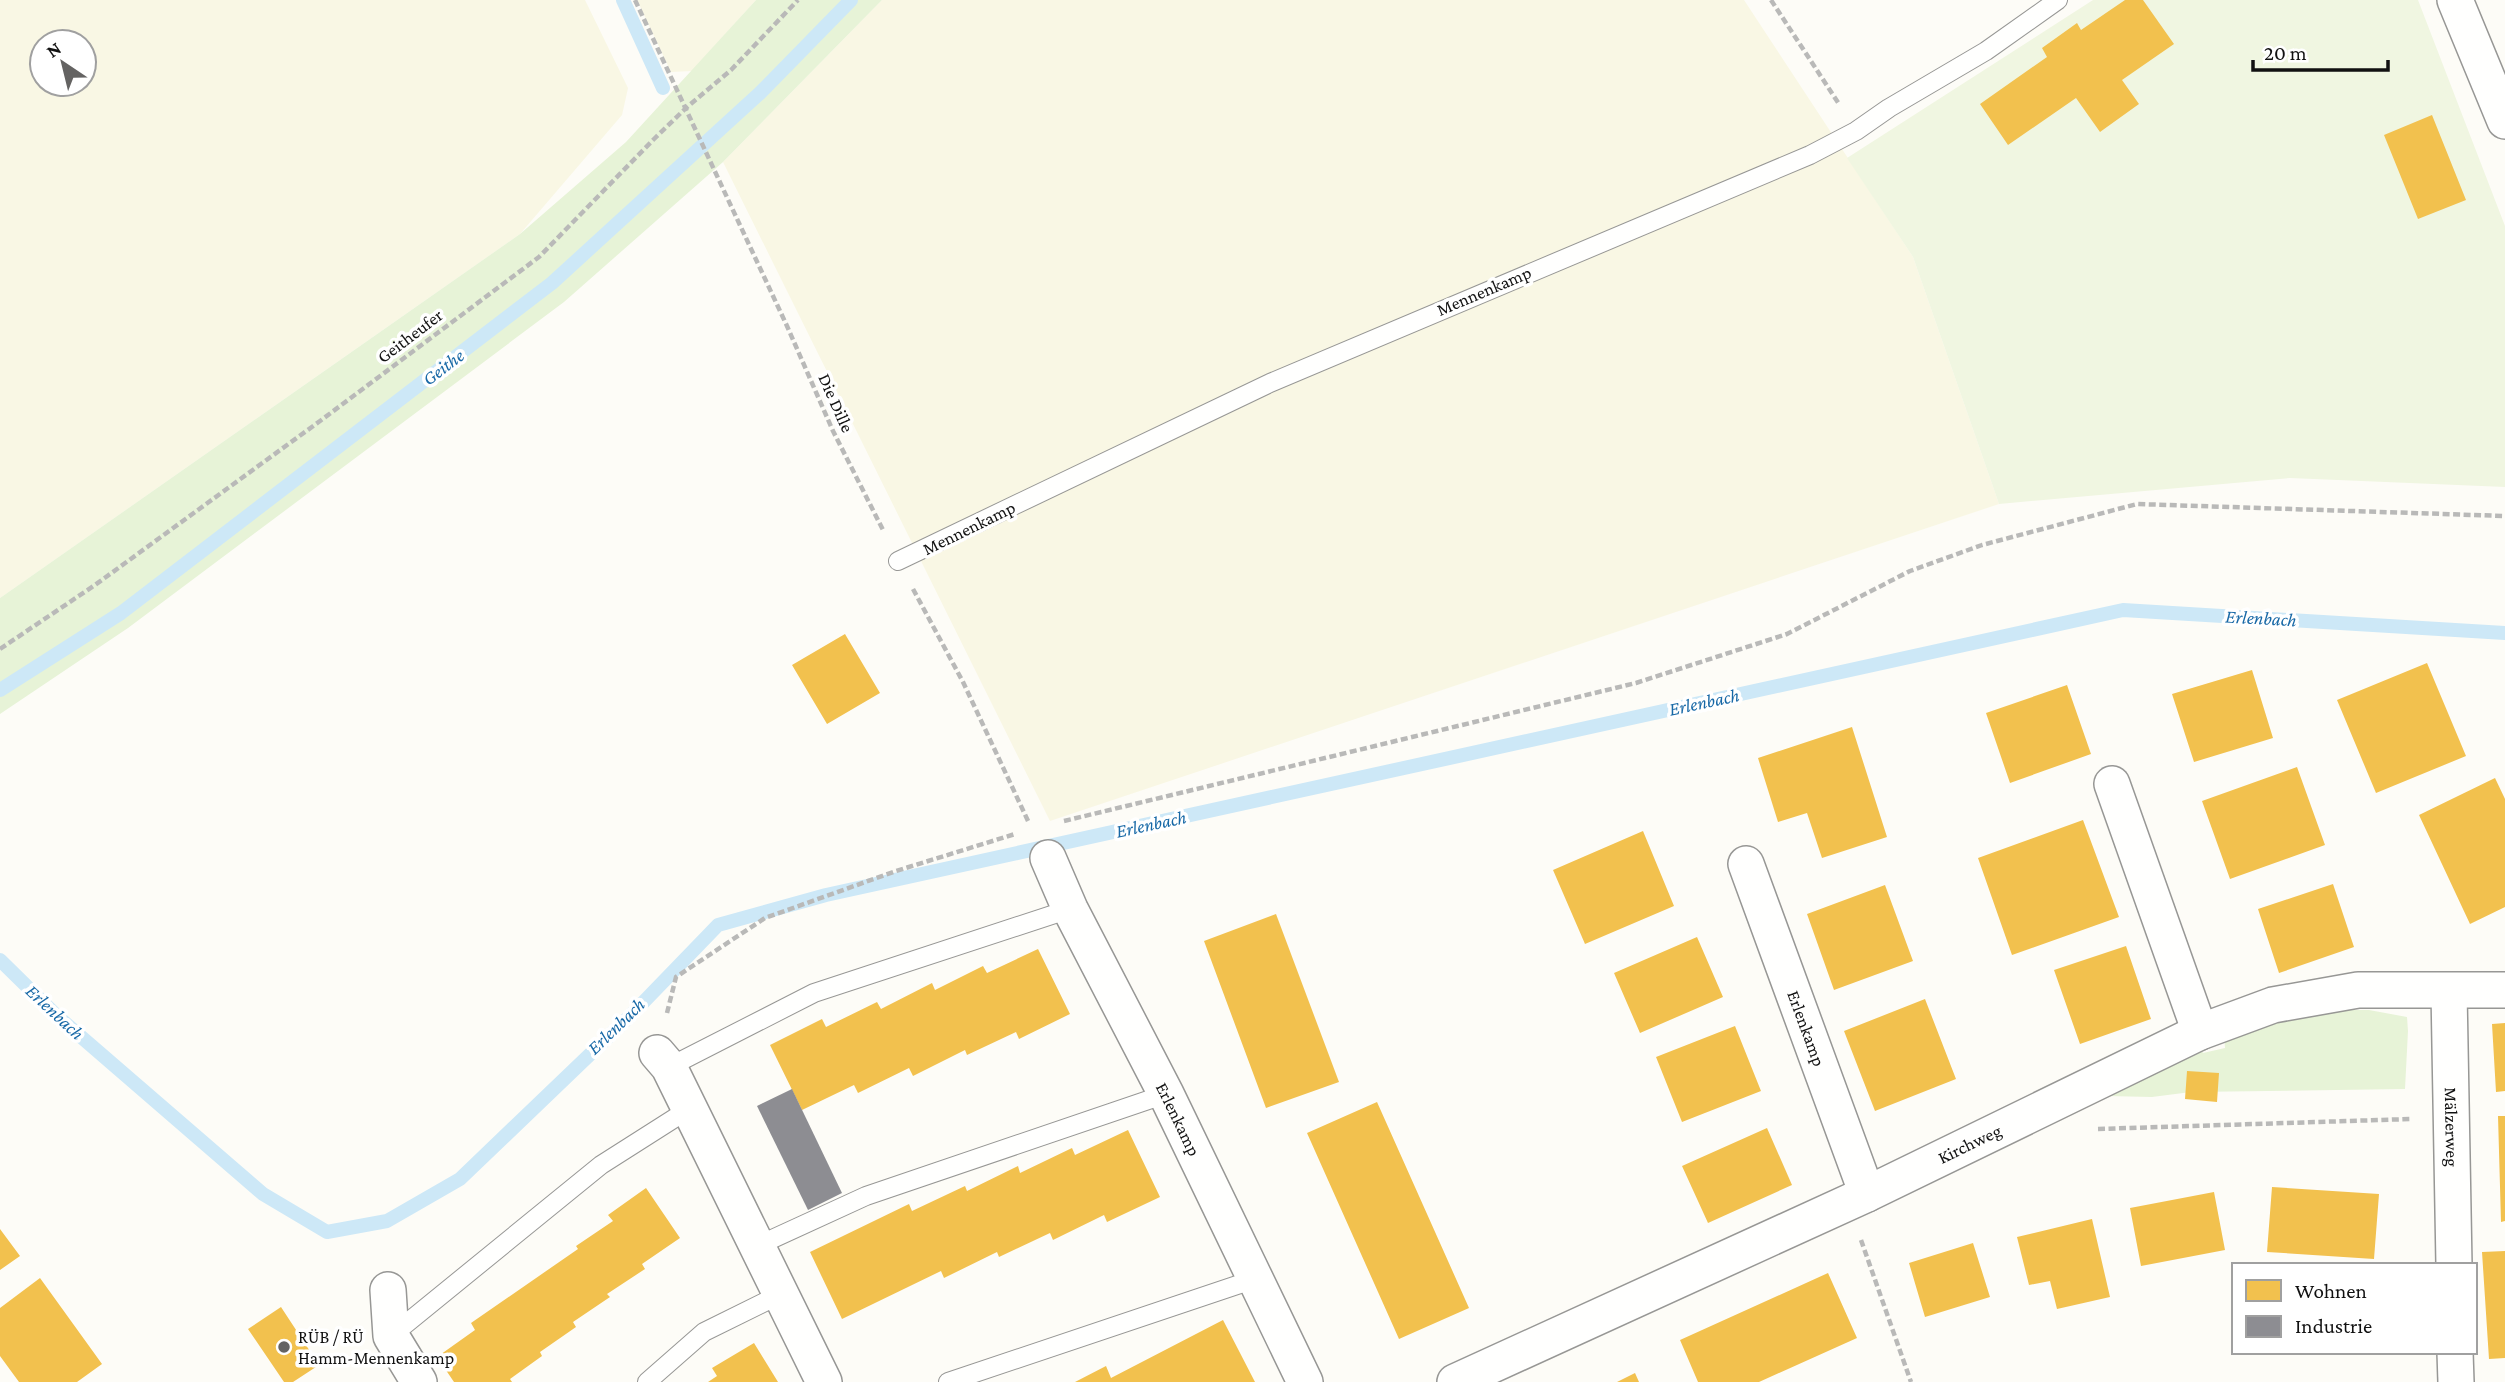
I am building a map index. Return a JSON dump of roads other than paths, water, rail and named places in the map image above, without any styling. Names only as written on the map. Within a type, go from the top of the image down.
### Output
[{"type":"street","points":[[2455,0],[2505,121]]},
{"type":"street","points":[[2112,784],[2200,1032]]},
{"type":"street","name":"Erlenkamp","points":[[1048,858],[1070,909],[1166,1094],[1305,1382]]},
{"type":"street","name":"Erlenkamp","points":[[1746,864],[1857,1199]]},
{"type":"street","name":"Kirchweg","points":[[1455,1382],[1857,1199],[2200,1032],[2273,1005],[2358,990],[2505,989]]},
{"type":"street","name":"Mälzerweg","points":[[2449,991],[2454,1263]]},
{"type":"street","points":[[663,1060],[824,1382]]},
{"type":"street","points":[[388,1290],[391,1336],[419,1382]]},
{"type":"street","points":[[2455,1354],[2456,1382]]},
{"type":"lane","name":"Mennenkamp","points":[[898,561],[1270,383],[1798,160],[1856,131],[1889,108],[1986,51],[2058,0]]},
{"type":"lane","points":[[663,1060],[814,993],[1070,909]]},
{"type":"lane","points":[[757,1246],[866,1196],[1166,1094]]},
{"type":"lane","points":[[391,1336],[601,1165],[689,1109]]},
{"type":"lane","points":[[948,1382],[1255,1279]]},
{"type":"lane","points":[[647,1382],[704,1332],[781,1294]]},
{"type":"waterway","points":[[623,0],[663,88]]},
{"type":"waterway","name":"Geithe","points":[[0,690],[121,613],[552,283],[760,93],[851,0]]},
{"type":"waterway","name":"Erlenbach","points":[[0,960],[57,1016],[263,1194],[327,1232],[387,1221],[460,1179],[630,1016],[718,925],[826,895],[2123,610],[2505,633]]},
{"type":"place","name":"RÜB / RÜ Hamm-Mennenkamp","points":[[284,1347]]}]
